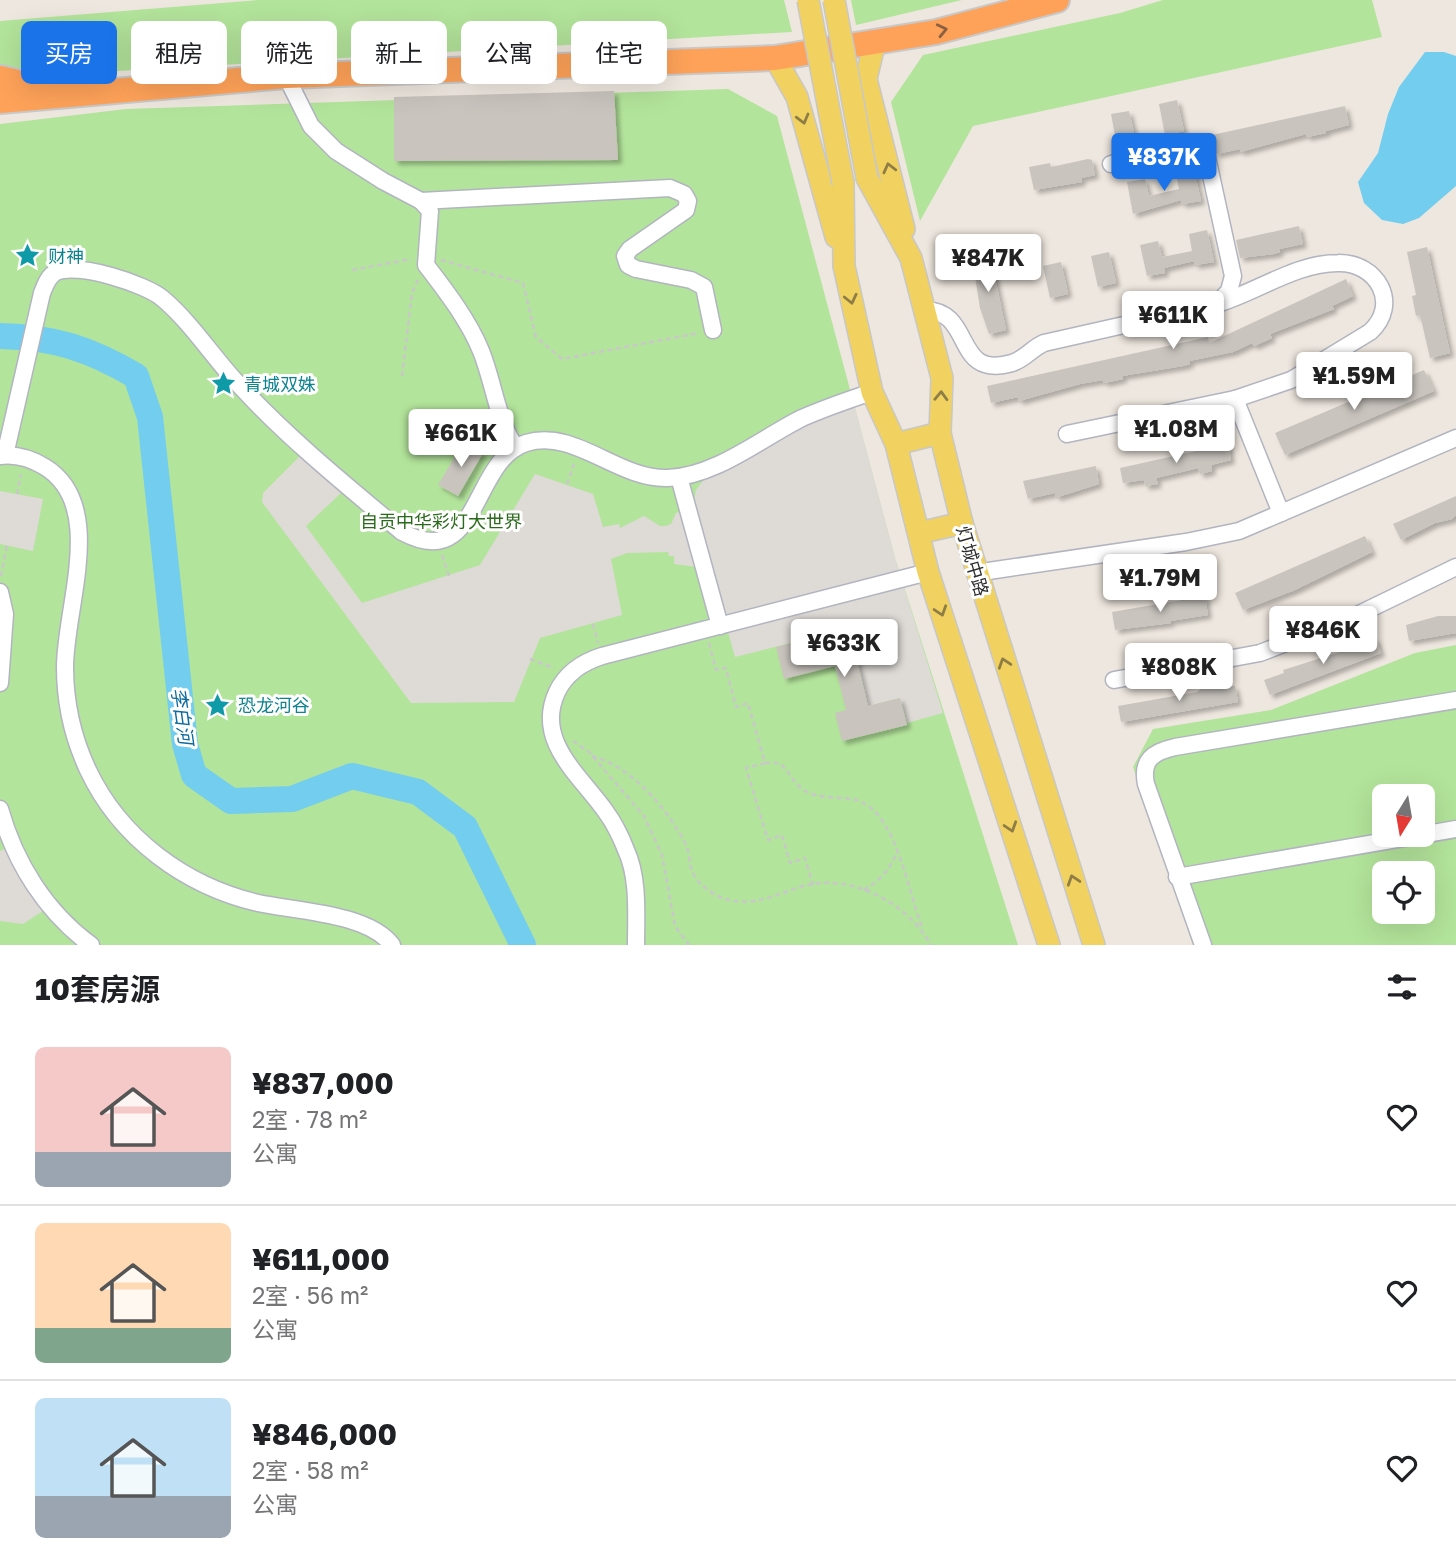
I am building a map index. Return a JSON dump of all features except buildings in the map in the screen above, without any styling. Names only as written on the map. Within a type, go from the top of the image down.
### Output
[{"type":"highway","points":[[337,74],[775,58],[936,32],[1057,0]]},
{"type":"highway","points":[[0,78],[68,94]]},
{"type":"highway","points":[[0,100],[241,80]]},
{"type":"main road","points":[[808,0],[844,183],[844,266]]},
{"type":"main road","name":"灯城中路","points":[[834,0],[867,178],[911,258],[942,378],[940,433],[975,573],[1094,945]]},
{"type":"main road","points":[[875,41],[866,79],[911,258]]},
{"type":"main road","points":[[775,58],[797,97],[844,266],[872,393],[896,443],[928,572],[1049,945]]},
{"type":"main road","points":[[896,443],[940,433]]},
{"type":"main road","points":[[919,533],[962,523]]},
{"type":"street","points":[[290,84],[311,126],[328,143],[383,181],[421,201],[430,211],[426,260],[480,349],[506,433],[516,448]]},
{"type":"street","points":[[1111,164],[1189,148],[1207,157],[1233,276],[1229,291],[1217,304]]},
{"type":"street","points":[[421,201],[670,188],[684,194],[688,201],[686,210],[630,249],[625,256],[628,265],[636,269],[691,280],[704,287],[713,330]]},
{"type":"street","points":[[925,310],[948,315],[957,326],[969,355],[994,366],[1021,359],[1044,343],[1217,304],[1328,263],[1366,268],[1376,278],[1383,292],[1383,314],[1370,332],[1291,380],[1235,399],[1067,434]]},
{"type":"street","points":[[392,945],[365,925],[258,903],[208,887],[161,859],[131,833],[114,813],[88,769],[68,704],[66,645],[80,535],[78,512],[65,484],[52,472],[24,458],[2,456],[47,280],[57,272],[80,269],[129,282],[162,298],[240,387],[276,421],[402,532],[423,542],[438,542],[461,528],[498,466],[516,448],[537,441],[551,441],[579,449],[627,472],[656,478],[679,477],[713,466],[802,419],[872,393]]},
{"type":"street","points":[[1235,399],[1281,513]]},
{"type":"street","points":[[975,573],[1186,542],[1239,531],[1456,438]]},
{"type":"street","points":[[679,477],[713,628]]},
{"type":"street","points":[[1114,680],[1267,651],[1351,618],[1456,567]]},
{"type":"street","points":[[636,945],[635,887],[628,853],[607,813],[567,763],[553,736],[551,710],[555,697],[570,674],[592,659],[928,572]]},
{"type":"street","points":[[0,592],[5,614],[0,683]]},
{"type":"street","points":[[1203,945],[1177,877],[1144,776],[1144,766],[1150,757],[1160,750],[1456,700]]},
{"type":"street","points":[[0,809],[15,851],[41,896],[63,922],[91,945]]},
{"type":"street","points":[[1177,877],[1456,830]]},
{"type":"path","points":[[352,270],[426,260],[523,282],[536,337],[562,359],[713,330]]},
{"type":"path","points":[[402,376],[412,293],[426,260]]},
{"type":"path","points":[[567,484],[579,449]]},
{"type":"path","points":[[17,494],[24,458]]},
{"type":"path","points":[[476,504],[507,521]]},
{"type":"path","points":[[438,542],[449,576]]},
{"type":"path","points":[[0,584],[7,545]]},
{"type":"path","points":[[713,628],[716,670],[726,668],[736,707],[748,703],[765,763]]},
{"type":"path","points":[[530,659],[570,674]]},
{"type":"path","points":[[689,945],[675,926],[663,855],[644,816],[592,756],[620,768],[644,789],[673,824],[687,848],[693,873],[705,888],[727,900],[748,902],[774,899],[813,885],[844,886],[879,895],[923,930]]},
{"type":"path","points":[[813,885],[805,859],[790,863],[782,835],[768,839],[747,768],[774,761],[786,767],[801,788],[815,795],[859,802],[879,813],[897,852],[923,930],[932,945]]},
{"type":"path","points":[[864,891],[876,884],[891,866],[897,852]]},
{"type":"green space","points":[[258,0],[784,0],[792,32],[667,39],[667,21],[571,21],[571,45],[557,46],[557,21],[461,21],[461,51],[447,52],[447,21],[351,21],[351,58],[337,58],[337,21],[241,21],[241,64],[227,65],[227,21],[131,21],[131,70],[117,71],[117,21],[21,21],[21,74],[0,69],[0,21]]},
{"type":"green space","points":[[851,0],[962,0],[856,25]]},
{"type":"green space","points":[[1163,0],[1372,0],[1382,37],[973,126],[920,221],[891,102],[923,55],[1120,13]]},
{"type":"green space","name":"自贡中华彩灯大世界","points":[[728,89],[777,116],[895,558],[1018,945],[0,945],[0,124],[126,109]]},
{"type":"green space","points":[[1456,645],[1456,945],[1193,945],[1133,767],[1153,729],[1271,710],[1415,653]]},
{"type":"shaded area","points":[[854,404],[895,558],[943,713],[907,723],[900,698],[868,706],[857,660],[865,624],[735,657],[693,508],[696,490],[706,477],[811,420]]},
{"type":"shaded area","points":[[301,455],[341,493],[306,526],[362,603],[480,565],[535,474],[593,494],[603,527],[619,524],[620,528],[644,516],[660,526],[666,526],[671,524],[676,513],[682,511],[697,567],[674,564],[674,556],[669,556],[668,552],[627,553],[611,559],[622,615],[540,638],[514,702],[411,703],[262,502],[263,493]]},
{"type":"shaded area","points":[[0,491],[43,499],[33,551],[0,544]]},
{"type":"shaded area","points":[[7,848],[23,849],[45,886],[46,909],[23,924],[0,921],[0,851]]},
{"type":"water","points":[[1425,52],[1444,52],[1456,56],[1456,186],[1419,218],[1403,224],[1382,220],[1364,203],[1358,182],[1378,153],[1388,114],[1399,87]]},
{"type":"waterway","name":"李白河","points":[[0,336],[38,339],[71,346],[103,358],[136,376],[150,417],[185,744],[194,775],[231,801],[292,799],[352,776],[418,792],[465,827],[523,945]]},
{"type":"place","name":"财神","points":[[28,256]]},
{"type":"place","name":"青城双姝","points":[[224,384]]},
{"type":"place","name":"恐龙河谷","points":[[218,705]]}]
